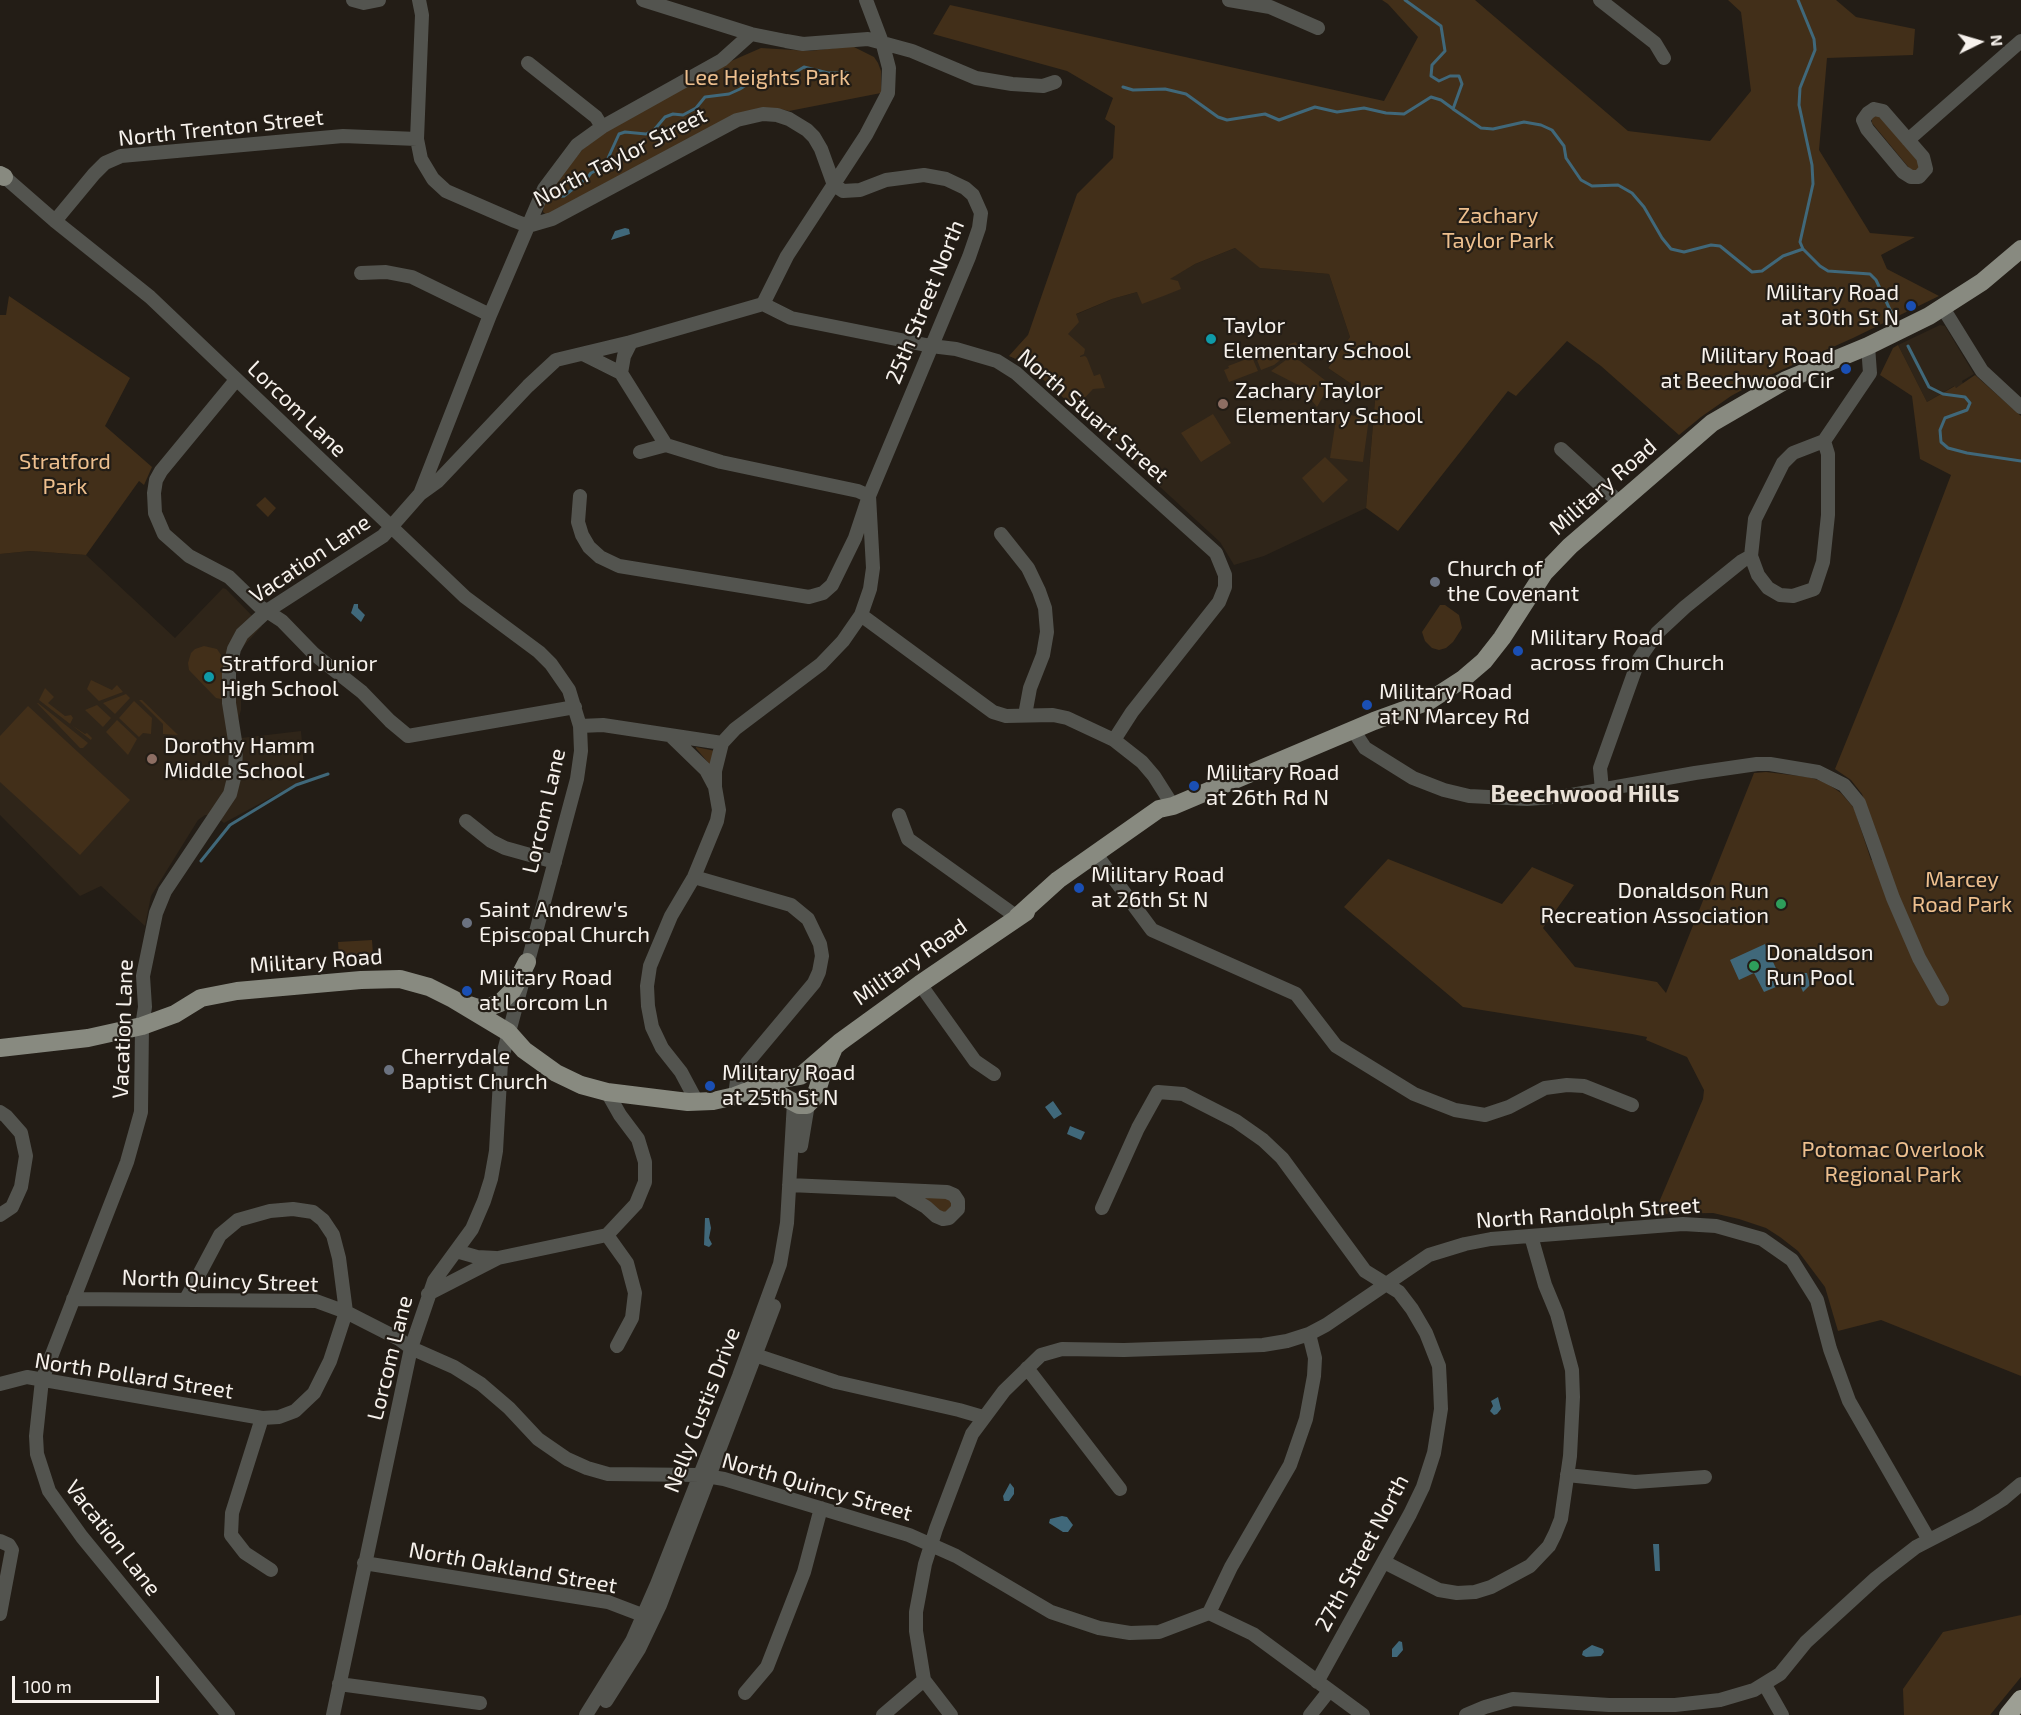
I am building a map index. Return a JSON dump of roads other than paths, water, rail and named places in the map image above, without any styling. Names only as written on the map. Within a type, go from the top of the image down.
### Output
[{"type":"highway","points":[[2008,1715],[2021,1699]]},
{"type":"main road","name":"Military Road","points":[[0,1048],[88,1038],[142,1026],[175,1014],[201,998],[237,991],[352,980],[400,979],[429,987],[508,1032],[524,1050],[556,1073],[581,1085],[608,1092],[660,1100],[713,1101],[735,1096],[777,1080],[801,1076],[818,1060],[920,984],[1017,917],[1058,880],[1098,857],[1159,809],[1173,806],[1353,730],[1429,701],[1463,679],[1484,661],[1502,638],[1544,573],[1570,546],[1712,423],[1786,380],[1868,346],[1943,308],[1982,282],[2021,249]]},
{"type":"main road","points":[[453,999],[478,1008],[500,1003],[512,991],[527,962]]},
{"type":"main road","points":[[754,1089],[798,1102],[815,1097],[833,1049]]},
{"type":"main road","points":[[798,1102],[794,1087],[801,1076],[810,1075],[818,1087]]},
{"type":"street","points":[[353,0],[364,3],[379,0]]},
{"type":"street","points":[[419,0],[422,15],[417,139],[428,172],[446,191],[528,225]]},
{"type":"street","points":[[643,0],[751,34],[803,44],[868,39],[883,45],[912,51],[976,78],[1042,86],[1055,82]]},
{"type":"street","points":[[763,304],[787,256],[866,135],[888,93],[889,68],[866,0]]},
{"type":"street","points":[[1229,0],[1270,7],[1318,28]]},
{"type":"street","points":[[1600,0],[1655,43],[1664,58]]},
{"type":"street","name":"North Taylor Street","points":[[420,494],[490,315],[544,189],[577,145],[602,127],[722,60],[751,34]]},
{"type":"street","points":[[1908,140],[2021,40]]},
{"type":"street","points":[[528,63],[596,117],[602,127]]},
{"type":"street","points":[[1874,109],[1883,111],[1908,140],[1924,158],[1926,169],[1920,177],[1911,177],[1903,172],[1867,129],[1863,120],[1874,109]]},
{"type":"street","name":"North Taylor Street","points":[[528,225],[552,219],[737,120],[763,114],[777,115],[794,121],[814,137],[834,184]]},
{"type":"street","name":"North Trenton Street","points":[[55,221],[105,163],[121,156],[343,136],[417,139]]},
{"type":"street","name":"Lorcom Lane","points":[[1,175],[150,297],[465,597],[540,652],[561,678],[575,707],[580,726],[581,751],[577,779],[501,1062],[491,1179],[472,1228],[434,1281],[411,1348],[333,1715]]},
{"type":"street","name":"25th Street North","points":[[580,495],[578,522],[582,535],[589,547],[600,557],[620,566],[809,597],[823,593],[832,585],[855,538],[869,496],[969,257],[979,228],[981,213],[973,195],[956,183],[924,175],[886,180],[852,192],[843,191],[834,184]]},
{"type":"street","points":[[362,273],[386,272],[412,277],[490,315]]},
{"type":"street","name":"Vacation Lane","points":[[228,1715],[82,1538],[49,1491],[37,1454],[37,1417],[42,1380],[127,1162],[141,1112],[142,1026],[145,1007],[143,976],[159,903],[230,795],[235,774],[236,747],[229,703],[229,673],[234,649],[242,634],[267,611],[378,541],[393,527],[420,494],[438,481],[528,386],[556,360],[631,342],[763,304]]},
{"type":"street","name":"North Stuart Street","points":[[763,304],[791,318],[980,354],[997,361],[1016,373],[1216,553],[1225,575],[1219,602],[1132,712],[1113,740]]},
{"type":"street","points":[[1943,308],[1982,371],[2021,407]]},
{"type":"street","points":[[621,373],[624,356],[631,342]]},
{"type":"street","points":[[1824,441],[1828,454],[1828,515],[1823,562],[1814,589],[1793,596],[1780,595],[1768,588],[1758,575],[1751,556],[1755,519],[1783,463],[1793,453],[1824,441],[1870,373],[1868,346]]},
{"type":"street","points":[[583,354],[621,373],[666,445]]},
{"type":"street","points":[[236,380],[156,480],[154,513],[164,534],[189,556],[229,577],[259,606],[282,621],[314,654],[362,692],[408,736],[575,707]]},
{"type":"street","points":[[640,452],[666,445],[721,462],[858,491],[869,496]]},
{"type":"street","points":[[1561,449],[1620,503]]},
{"type":"street","name":"25th Street North","points":[[722,743],[744,722],[820,664],[843,641],[861,615],[870,589],[873,568],[869,496]]},
{"type":"street","points":[[1001,534],[1028,568],[1040,591],[1045,608],[1047,632],[1043,655],[1029,688],[1025,715]]},
{"type":"street","points":[[1602,790],[1600,768],[1639,659],[1657,633],[1684,607],[1751,556]]},
{"type":"street","points":[[861,615],[982,706],[1006,716],[1067,718],[1113,740],[1142,762],[1173,806]]},
{"type":"street","points":[[580,726],[603,725],[722,743],[715,771],[719,810],[717,821],[694,877],[656,947],[647,986],[648,1006],[657,1040],[681,1072],[697,1102]]},
{"type":"street","points":[[1353,730],[1365,748],[1413,778],[1444,790],[1469,796],[1527,799],[1566,796],[1715,769],[1770,764],[1818,772],[1836,780],[1844,785],[1859,803],[1919,958],[1942,999]]},
{"type":"street","points":[[672,737],[706,770],[715,787]]},
{"type":"street","points":[[899,815],[909,839],[1017,917]]},
{"type":"street","points":[[466,821],[491,841],[505,848],[555,862]]},
{"type":"street","points":[[1098,857],[1152,930],[1296,994],[1336,1046],[1414,1094],[1455,1110],[1485,1115],[1509,1107],[1533,1092],[1567,1084],[1584,1086],[1632,1105]]},
{"type":"street","points":[[694,877],[791,905],[808,919],[820,944],[822,956],[814,983],[747,1063],[737,1080],[735,1096]]},
{"type":"street","points":[[920,984],[975,1061],[994,1074]]},
{"type":"street","points":[[456,1251],[477,1257],[498,1258],[607,1235],[636,1204],[645,1182],[645,1162],[638,1139],[620,1115],[608,1092]]},
{"type":"street","name":"27th Street North","points":[[1102,1208],[1138,1128],[1158,1092],[1183,1095],[1220,1112],[1263,1140],[1282,1158],[1365,1271],[1388,1285],[1403,1298],[1426,1333],[1439,1366],[1441,1408],[1434,1454],[1423,1487],[1323,1686]]},
{"type":"street","name":"Nelly Custis Drive","points":[[596,1715],[639,1649],[784,1265],[795,1230],[794,1185],[798,1102]]},
{"type":"street","points":[[0,1112],[21,1133],[26,1156],[21,1187],[12,1207],[0,1215]]},
{"type":"street","points":[[794,1185],[899,1191]]},
{"type":"street","points":[[186,1299],[220,1235],[238,1220],[270,1211],[293,1209],[313,1212],[323,1220],[333,1235],[339,1258],[346,1312]]},
{"type":"street","name":"North Randolph Street","points":[[1027,1368],[1041,1355],[1057,1350],[1263,1345],[1287,1341],[1309,1334],[1326,1325],[1388,1285],[1421,1260],[1465,1244],[1491,1239],[1683,1224],[1716,1226],[1762,1239],[1792,1260],[1817,1300],[1830,1349],[1849,1401],[1929,1540]]},
{"type":"street","points":[[607,1235],[627,1263],[634,1293],[632,1318],[617,1346]]},
{"type":"street","points":[[1384,1562],[1439,1590],[1457,1593],[1483,1590],[1507,1579],[1530,1566],[1549,1546],[1561,1519],[1574,1397],[1572,1370],[1557,1314],[1545,1285],[1531,1236]]},
{"type":"street","points":[[428,1294],[498,1258]]},
{"type":"street","name":"North Quincy Street","points":[[73,1299],[316,1301],[346,1312],[399,1339],[411,1348],[454,1367],[481,1384],[509,1408],[538,1439],[567,1459],[587,1468],[608,1474],[705,1476],[909,1535],[956,1556],[1044,1608],[1099,1628],[1130,1633],[1159,1632],[1209,1612]]},
{"type":"street","name":"North Pollard Street","points":[[0,1384],[27,1377],[262,1418],[279,1417],[295,1412],[314,1393],[330,1361],[346,1312]]},
{"type":"street","points":[[1309,1334],[1315,1358],[1314,1376],[1306,1419],[1290,1465],[1231,1567],[1209,1612],[1253,1634],[1363,1715]]},
{"type":"street","points":[[752,1354],[836,1382],[983,1417]]},
{"type":"street","points":[[951,1715],[924,1680],[916,1631],[916,1612],[931,1544],[972,1434],[983,1417],[1027,1368],[1120,1489]]},
{"type":"street","points":[[262,1418],[232,1513],[231,1535],[245,1553],[271,1570]]},
{"type":"street","points":[[1567,1474],[1635,1482],[1705,1477]]},
{"type":"street","points":[[1466,1715],[1514,1699],[1612,1710],[1634,1710],[1720,1700],[1765,1685],[1780,1674],[1806,1641],[1876,1578],[1929,1540],[1976,1516],[2021,1484]]},
{"type":"street","points":[[746,1693],[767,1668],[804,1572],[821,1508]]},
{"type":"street","points":[[0,1614],[12,1557],[12,1550],[5,1543]]},
{"type":"street","name":"North Oakland Street","points":[[364,1563],[608,1602],[649,1618]]},
{"type":"street","name":"Nelly Custis Drive","points":[[586,1715],[649,1618]]},
{"type":"street","points":[[883,1715],[924,1680]]},
{"type":"street","points":[[339,1684],[480,1703]]},
{"type":"street","points":[[1765,1685],[1782,1715]]},
{"type":"street","points":[[1310,1715],[1323,1686]]},
{"type":"water","points":[[629,229],[630,234],[611,240],[615,231]]},
{"type":"water","points":[[354,604],[358,604],[358,608],[365,615],[361,622],[351,613]]},
{"type":"water","name":"Donaldson Run Pool","points":[[1765,944],[1783,984],[1764,992],[1754,973],[1739,980],[1730,960]]},
{"type":"water","points":[[1807,973],[1810,985],[1803,992],[1797,977],[1803,976]]},
{"type":"water","points":[[1053,1101],[1062,1114],[1054,1119],[1045,1107]]},
{"type":"water","points":[[1070,1126],[1085,1132],[1081,1140],[1067,1134]]},
{"type":"water","points":[[705,1218],[709,1218],[711,1228],[709,1238],[712,1244],[709,1247],[704,1245]]},
{"type":"water","points":[[1498,1397],[1501,1409],[1494,1415],[1490,1411],[1493,1406],[1491,1401]]},
{"type":"water","points":[[1010,1483],[1014,1488],[1014,1494],[1009,1501],[1004,1501],[1003,1496]]},
{"type":"water","points":[[1067,1517],[1073,1525],[1068,1532],[1063,1532],[1049,1523],[1050,1519]]},
{"type":"water","points":[[1653,1544],[1659,1544],[1660,1571],[1655,1571]]},
{"type":"water","points":[[1399,1641],[1402,1642],[1403,1650],[1397,1657],[1392,1657],[1392,1649]]},
{"type":"water","points":[[1592,1645],[1603,1649],[1601,1656],[1582,1655],[1583,1651]]},
{"type":"waterway","points":[[1405,0],[1441,26],[1445,51],[1432,65],[1431,76],[1439,81],[1450,76],[1459,76],[1462,84],[1453,109],[1481,128],[1493,129],[1524,122],[1552,130],[1564,146],[1566,158],[1581,180],[1592,186],[1618,185],[1632,193],[1644,207],[1671,249],[1684,252],[1711,245],[1720,246],[1752,272],[1762,271],[1783,256],[1803,249]]},
{"type":"waterway","points":[[1798,0],[1814,39],[1815,50],[1800,88],[1799,105],[1812,165],[1813,184],[1800,242],[1803,249],[1828,271],[1870,274],[1876,280],[1893,316]]},
{"type":"waterway","points":[[554,197],[564,196],[591,173],[604,167],[619,134],[625,132],[646,134],[654,130],[665,117],[673,114],[683,115],[696,108],[705,97],[729,94],[757,78],[786,78],[804,67],[828,73],[848,73]]},
{"type":"waterway","points":[[1123,87],[1133,90],[1165,89],[1186,94],[1218,117],[1227,120],[1265,114],[1279,120],[1315,107],[1337,112],[1364,108],[1404,114],[1431,97],[1441,100],[1452,108]]},
{"type":"waterway","points":[[1908,346],[1929,387],[1943,394],[1965,397],[1970,403],[1967,410],[1945,418],[1940,430],[1941,442],[1948,448],[1967,453],[2021,461]]},
{"type":"waterway","points":[[201,861],[230,825],[296,785],[328,774]]},
{"type":"place","name":"Military Road at 30th St N","points":[[1911,306]]},
{"type":"place","name":"Taylor Elementary School","points":[[1211,339]]},
{"type":"place","name":"Military Road at Beechwood Cir","points":[[1846,369]]},
{"type":"place","name":"Zachary Taylor Elementary School","points":[[1223,404]]},
{"type":"place","name":"Church of the Covenant","points":[[1435,582]]},
{"type":"place","name":"Military Road across from Church","points":[[1518,651]]},
{"type":"place","name":"Stratford Junior High School","points":[[209,677]]},
{"type":"place","name":"Military Road at N Marcey Rd","points":[[1367,705]]},
{"type":"place","name":"Dorothy Hamm Middle School","points":[[152,759]]},
{"type":"place","name":"Military Road at 26th Rd N","points":[[1194,786]]},
{"type":"place","name":"Military Road at 26th St N","points":[[1079,888]]},
{"type":"place","name":"Donaldson Run Recreation Association","points":[[1781,904]]},
{"type":"place","name":"Saint Andrew's Episcopal Church","points":[[467,923]]},
{"type":"place","name":"Donaldson Run Pool","points":[[1754,966]]},
{"type":"place","name":"Military Road at Lorcom Ln","points":[[467,991]]},
{"type":"place","name":"Cherrydale Baptist Church","points":[[389,1070]]},
{"type":"place","name":"Military Road at 25th St N","points":[[710,1086]]},
{"type":"district","name":"Beechwood Hills","points":[[1585,794]]},
{"type":"park label","name":"Lee Heights Park","points":[[767,78]]},
{"type":"park label","name":"Zachary Taylor Park","points":[[1498,228]]},
{"type":"park label","name":"Stratford Park","points":[[65,474]]},
{"type":"park label","name":"Marcey Road Park","points":[[1962,892]]},
{"type":"park label","name":"Potomac Overlook Regional Park","points":[[1893,1162]]}]
